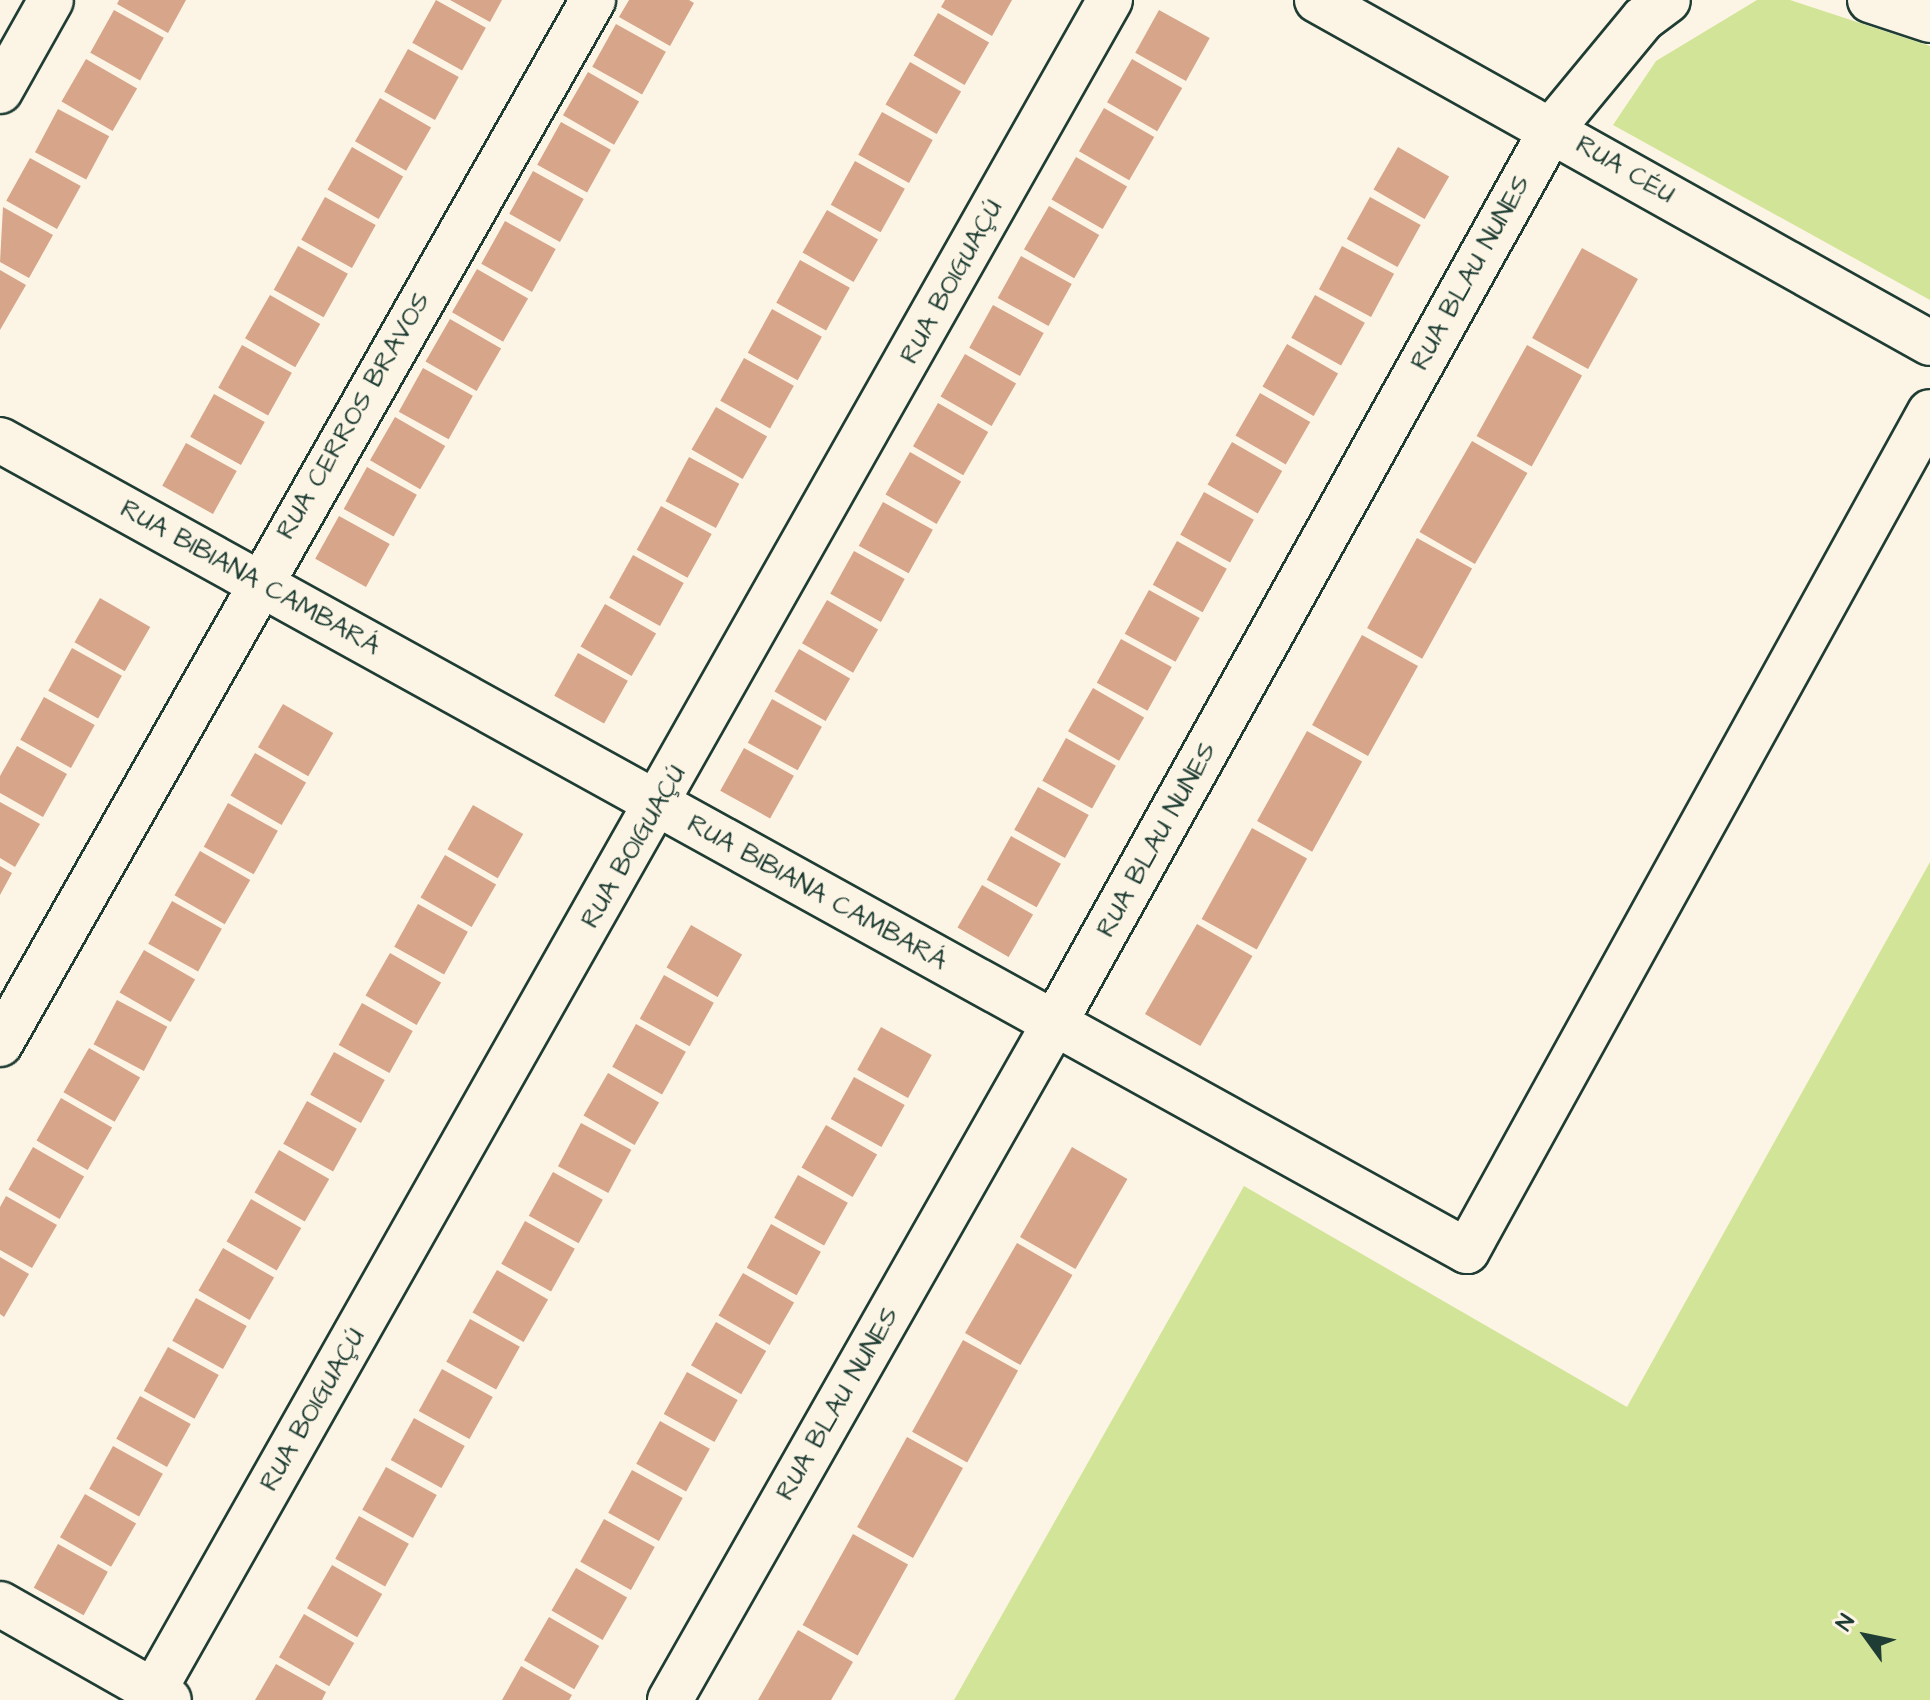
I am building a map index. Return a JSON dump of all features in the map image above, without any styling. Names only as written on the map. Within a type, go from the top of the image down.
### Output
[{"type":"street","points":[[0,91],[51,0]]},
{"type":"street","name":"RUA CERROS BRAVOS","points":[[0,1044],[258,582],[593,0]]},
{"type":"street","name":"RUA BOIGUAÇÚ","points":[[161,1696],[1110,0]]},
{"type":"street","name":"RUA CÉU","points":[[1317,0],[1930,343]]},
{"type":"street","name":"RUA BLAU NUNES","points":[[670,1700],[1054,1024],[1552,129],[1643,19],[1668,0]]},
{"type":"street","points":[[1870,0],[1930,20]]},
{"type":"street","name":"RUA BIBIANA CAMBARÁ","points":[[0,440],[1467,1251],[1930,412]]},
{"type":"street","points":[[0,1604],[161,1696]]},
{"type":"green space","points":[[1757,0],[1790,0],[1930,46],[1930,300],[1613,125],[1656,61]]},
{"type":"green space","points":[[1930,862],[1930,1700],[954,1700],[1244,1186],[1627,1407]]},
{"type":"building","points":[[119,0],[186,0],[168,33],[117,4]]},
{"type":"building","points":[[436,0],[486,28],[462,70],[412,43]]},
{"type":"building","points":[[450,0],[502,0],[490,22]]},
{"type":"building","points":[[629,0],[689,0],[694,3],[670,46],[619,17]]},
{"type":"building","points":[[945,0],[1012,0],[992,36],[941,7]]},
{"type":"building","points":[[114,10],[164,38],[140,80],[90,53]]},
{"type":"building","points":[[1159,10],[1210,38],[1186,81],[1135,53]]},
{"type":"building","points":[[938,13],[989,42],[965,85],[914,55]]},
{"type":"building","points":[[616,24],[666,52],[642,94],[592,67]]},
{"type":"building","points":[[408,49],[459,77],[435,120],[384,92]]},
{"type":"building","points":[[86,59],[137,88],[113,131],[62,101]]},
{"type":"building","points":[[1132,59],[1182,88],[1157,131],[1107,102]]},
{"type":"building","points":[[910,62],[961,92],[937,134],[886,104]]},
{"type":"building","points":[[588,72],[639,102],[614,145],[563,115]]},
{"type":"building","points":[[380,98],[431,128],[406,171],[355,141]]},
{"type":"building","points":[[1104,108],[1154,137],[1129,180],[1079,151]]},
{"type":"building","points":[[58,109],[109,136],[86,179],[35,152]]},
{"type":"building","points":[[882,112],[933,140],[909,183],[858,155]]},
{"type":"building","points":[[561,122],[611,150],[587,192],[537,165]]},
{"type":"building","points":[[352,147],[403,176],[379,219],[328,189]]},
{"type":"building","points":[[1398,147],[1449,176],[1425,219],[1374,189]]},
{"type":"building","points":[[1076,157],[1127,186],[1103,229],[1052,199]]},
{"type":"building","points":[[30,158],[81,186],[57,229],[6,201]]},
{"type":"building","points":[[855,161],[905,189],[881,232],[831,205]]},
{"type":"building","points":[[533,171],[584,199],[560,242],[509,214]]},
{"type":"building","points":[[325,197],[376,225],[352,268],[301,240]]},
{"type":"building","points":[[1370,197],[1421,225],[1397,267],[1347,239]]},
{"type":"building","points":[[1049,206],[1099,235],[1074,278],[1024,249]]},
{"type":"building","points":[[3,207],[53,235],[29,278],[0,262]]},
{"type":"building","points":[[827,210],[878,239],[854,282],[802,252]]},
{"type":"building","points":[[505,221],[556,249],[532,292],[481,264]]},
{"type":"building","points":[[298,246],[348,274],[324,317],[274,290]]},
{"type":"building","points":[[1342,246],[1394,274],[1371,317],[1319,289]]},
{"type":"building","points":[[1582,248],[1638,279],[1588,369],[1532,338]]},
{"type":"building","points":[[1021,256],[1072,284],[1048,326],[998,298]]},
{"type":"building","points":[[800,260],[850,288],[826,330],[776,303]]},
{"type":"building","points":[[477,269],[528,298],[503,342],[452,312]]},
{"type":"building","points":[[0,270],[26,285],[0,330]]},
{"type":"building","points":[[270,295],[320,324],[295,367],[245,338]]},
{"type":"building","points":[[1315,295],[1365,323],[1341,365],[1291,338]]},
{"type":"building","points":[[993,305],[1044,333],[1020,376],[969,348]]},
{"type":"building","points":[[772,309],[822,337],[798,380],[748,353]]},
{"type":"building","points":[[450,319],[501,348],[477,391],[426,361]]},
{"type":"building","points":[[1287,344],[1338,374],[1314,416],[1262,386]]},
{"type":"building","points":[[242,345],[292,373],[268,415],[218,388]]},
{"type":"building","points":[[1527,345],[1582,376],[1532,467],[1477,436]]},
{"type":"building","points":[[965,354],[1016,383],[992,426],[940,396]]},
{"type":"building","points":[[744,358],[794,386],[770,428],[720,401]]},
{"type":"building","points":[[423,368],[473,396],[449,439],[399,412]]},
{"type":"building","points":[[1260,393],[1310,422],[1286,464],[1236,435]]},
{"type":"building","points":[[214,394],[265,422],[241,465],[190,437]]},
{"type":"building","points":[[938,403],[988,432],[963,475],[913,446]]},
{"type":"building","points":[[716,407],[767,436],[743,479],[692,449]]},
{"type":"building","points":[[395,417],[445,446],[420,489],[370,460]]},
{"type":"building","points":[[1472,441],[1527,473],[1475,564],[1420,532]]},
{"type":"building","points":[[1232,442],[1282,471],[1258,513],[1208,484]]},
{"type":"building","points":[[186,443],[237,471],[213,514],[162,486]]},
{"type":"building","points":[[910,452],[961,482],[937,524],[886,494]]},
{"type":"building","points":[[689,457],[739,484],[716,528],[666,501]]},
{"type":"building","points":[[367,467],[417,495],[394,537],[344,509]]},
{"type":"building","points":[[1204,492],[1254,520],[1230,562],[1180,535]]},
{"type":"building","points":[[883,502],[933,530],[909,573],[859,546]]},
{"type":"building","points":[[661,506],[712,534],[687,578],[637,550]]},
{"type":"building","points":[[339,516],[390,544],[366,587],[315,559]]},
{"type":"building","points":[[1417,538],[1472,569],[1422,659],[1367,628]]},
{"type":"building","points":[[1177,541],[1227,569],[1203,612],[1153,585]]},
{"type":"building","points":[[854,551],[905,579],[881,622],[830,594]]},
{"type":"building","points":[[633,555],[684,583],[660,626],[609,598]]},
{"type":"building","points":[[1149,590],[1200,618],[1175,662],[1125,634]]},
{"type":"building","points":[[100,598],[150,627],[125,671],[75,642]]},
{"type":"building","points":[[827,600],[878,630],[853,673],[802,643]]},
{"type":"building","points":[[605,604],[656,634],[632,676],[580,646]]},
{"type":"building","points":[[1362,635],[1418,666],[1368,756],[1312,725]]},
{"type":"building","points":[[1121,639],[1172,667],[1147,711],[1097,683]]},
{"type":"building","points":[[72,648],[122,676],[98,718],[48,691]]},
{"type":"building","points":[[799,649],[850,678],[826,721],[774,691]]},
{"type":"building","points":[[578,653],[628,681],[604,723],[554,696]]},
{"type":"building","points":[[1093,688],[1144,718],[1119,761],[1068,731]]},
{"type":"building","points":[[44,697],[95,725],[71,768],[20,740]]},
{"type":"building","points":[[772,699],[822,727],[798,770],[748,743]]},
{"type":"building","points":[[283,704],[333,733],[308,776],[258,747]]},
{"type":"building","points":[[1307,731],[1362,762],[1312,852],[1257,821]]},
{"type":"building","points":[[1066,738],[1116,766],[1092,808],[1042,781]]},
{"type":"building","points":[[17,746],[67,774],[43,817],[0,793],[0,776]]},
{"type":"building","points":[[744,748],[794,776],[770,818],[720,791]]},
{"type":"building","points":[[255,753],[306,782],[282,825],[230,795]]},
{"type":"building","points":[[1038,787],[1089,815],[1065,858],[1014,830]]},
{"type":"building","points":[[0,802],[40,824],[15,867],[0,858]]},
{"type":"building","points":[[228,803],[278,831],[254,874],[204,847]]},
{"type":"building","points":[[473,805],[523,834],[498,878],[448,849]]},
{"type":"building","points":[[1252,828],[1307,859],[1257,950],[1202,919]]},
{"type":"building","points":[[1011,836],[1061,864],[1037,907],[987,880]]},
{"type":"building","points":[[200,851],[250,880],[225,924],[174,895]]},
{"type":"building","points":[[445,855],[496,884],[472,927],[420,897]]},
{"type":"building","points":[[0,866],[12,873],[0,895]]},
{"type":"building","points":[[982,885],[1033,914],[1009,957],[958,927]]},
{"type":"building","points":[[172,901],[222,929],[198,971],[148,944]]},
{"type":"building","points":[[418,904],[468,932],[444,974],[394,947]]},
{"type":"building","points":[[1197,924],[1252,956],[1200,1046],[1145,1014]]},
{"type":"building","points":[[691,925],[742,954],[718,997],[666,967]]},
{"type":"building","points":[[144,950],[195,980],[171,1022],[120,992]]},
{"type":"building","points":[[390,953],[441,982],[417,1025],[365,995]]},
{"type":"building","points":[[664,975],[714,1003],[690,1046],[640,1019]]},
{"type":"building","points":[[117,1000],[167,1027],[144,1071],[94,1044]]},
{"type":"building","points":[[362,1003],[413,1031],[389,1073],[339,1045]]},
{"type":"building","points":[[636,1024],[686,1052],[662,1094],[612,1067]]},
{"type":"building","points":[[881,1027],[932,1055],[908,1098],[857,1070]]},
{"type":"building","points":[[89,1048],[140,1078],[115,1122],[64,1092]]},
{"type":"building","points":[[334,1052],[385,1080],[361,1123],[310,1095]]},
{"type":"building","points":[[608,1073],[659,1102],[635,1145],[584,1115]]},
{"type":"building","points":[[854,1077],[905,1105],[881,1147],[831,1119]]},
{"type":"building","points":[[61,1098],[112,1128],[88,1170],[36,1140]]},
{"type":"building","points":[[307,1101],[357,1129],[333,1171],[283,1144]]},
{"type":"building","points":[[581,1123],[631,1150],[608,1193],[558,1166]]},
{"type":"building","points":[[826,1125],[877,1154],[853,1197],[802,1167]]},
{"type":"building","points":[[33,1147],[84,1176],[60,1219],[8,1189]]},
{"type":"building","points":[[1072,1147],[1127,1179],[1075,1269],[1020,1237]]},
{"type":"building","points":[[279,1150],[329,1179],[305,1221],[255,1192]]},
{"type":"building","points":[[553,1172],[603,1200],[579,1243],[529,1216]]},
{"type":"building","points":[[798,1175],[848,1203],[824,1245],[774,1218]]},
{"type":"building","points":[[6,1196],[57,1225],[32,1268],[0,1250],[0,1207]]},
{"type":"building","points":[[251,1199],[301,1228],[277,1270],[226,1241]]},
{"type":"building","points":[[525,1221],[575,1249],[551,1291],[501,1264]]},
{"type":"building","points":[[771,1224],[821,1252],[797,1295],[747,1268]]},
{"type":"building","points":[[1017,1243],[1072,1275],[1020,1365],[965,1333]]},
{"type":"building","points":[[223,1248],[274,1278],[250,1320],[198,1290]]},
{"type":"building","points":[[0,1257],[29,1274],[4,1317],[0,1314]]},
{"type":"building","points":[[497,1270],[548,1300],[524,1342],[472,1312]]},
{"type":"building","points":[[743,1273],[794,1302],[770,1345],[718,1315]]},
{"type":"building","points":[[196,1298],[247,1326],[223,1369],[172,1341]]},
{"type":"building","points":[[470,1319],[520,1347],[496,1389],[446,1362]]},
{"type":"building","points":[[716,1322],[766,1351],[741,1394],[691,1365]]},
{"type":"building","points":[[963,1340],[1018,1371],[967,1462],[912,1432]]},
{"type":"building","points":[[168,1347],[219,1375],[194,1419],[144,1391]]},
{"type":"building","points":[[442,1369],[493,1397],[469,1439],[419,1411]]},
{"type":"building","points":[[687,1372],[738,1400],[714,1442],[664,1414]]},
{"type":"building","points":[[140,1396],[191,1424],[167,1467],[116,1439]]},
{"type":"building","points":[[414,1418],[465,1446],[441,1488],[391,1460]]},
{"type":"building","points":[[660,1421],[710,1449],[686,1491],[636,1464]]},
{"type":"building","points":[[907,1437],[963,1468],[913,1558],[857,1527]]},
{"type":"building","points":[[113,1446],[163,1474],[139,1516],[89,1489]]},
{"type":"building","points":[[386,1467],[437,1495],[413,1538],[362,1510]]},
{"type":"building","points":[[632,1470],[683,1498],[659,1541],[608,1513]]},
{"type":"building","points":[[85,1494],[136,1524],[111,1567],[60,1537]]},
{"type":"building","points":[[359,1516],[409,1544],[385,1586],[335,1559]]},
{"type":"building","points":[[604,1519],[655,1547],[631,1590],[580,1562]]},
{"type":"building","points":[[853,1534],[908,1565],[858,1656],[803,1625]]},
{"type":"building","points":[[58,1544],[108,1572],[84,1615],[34,1588]]},
{"type":"building","points":[[332,1565],[382,1594],[357,1637],[307,1608]]},
{"type":"building","points":[[576,1568],[627,1598],[603,1640],[552,1610]]},
{"type":"building","points":[[304,1614],[354,1643],[329,1686],[279,1657]]},
{"type":"building","points":[[549,1617],[599,1646],[574,1689],[524,1660]]},
{"type":"building","points":[[798,1630],[853,1662],[831,1700],[758,1700]]},
{"type":"building","points":[[276,1664],[326,1692],[322,1700],[255,1700]]},
{"type":"building","points":[[521,1666],[572,1695],[569,1700],[502,1700]]}]
